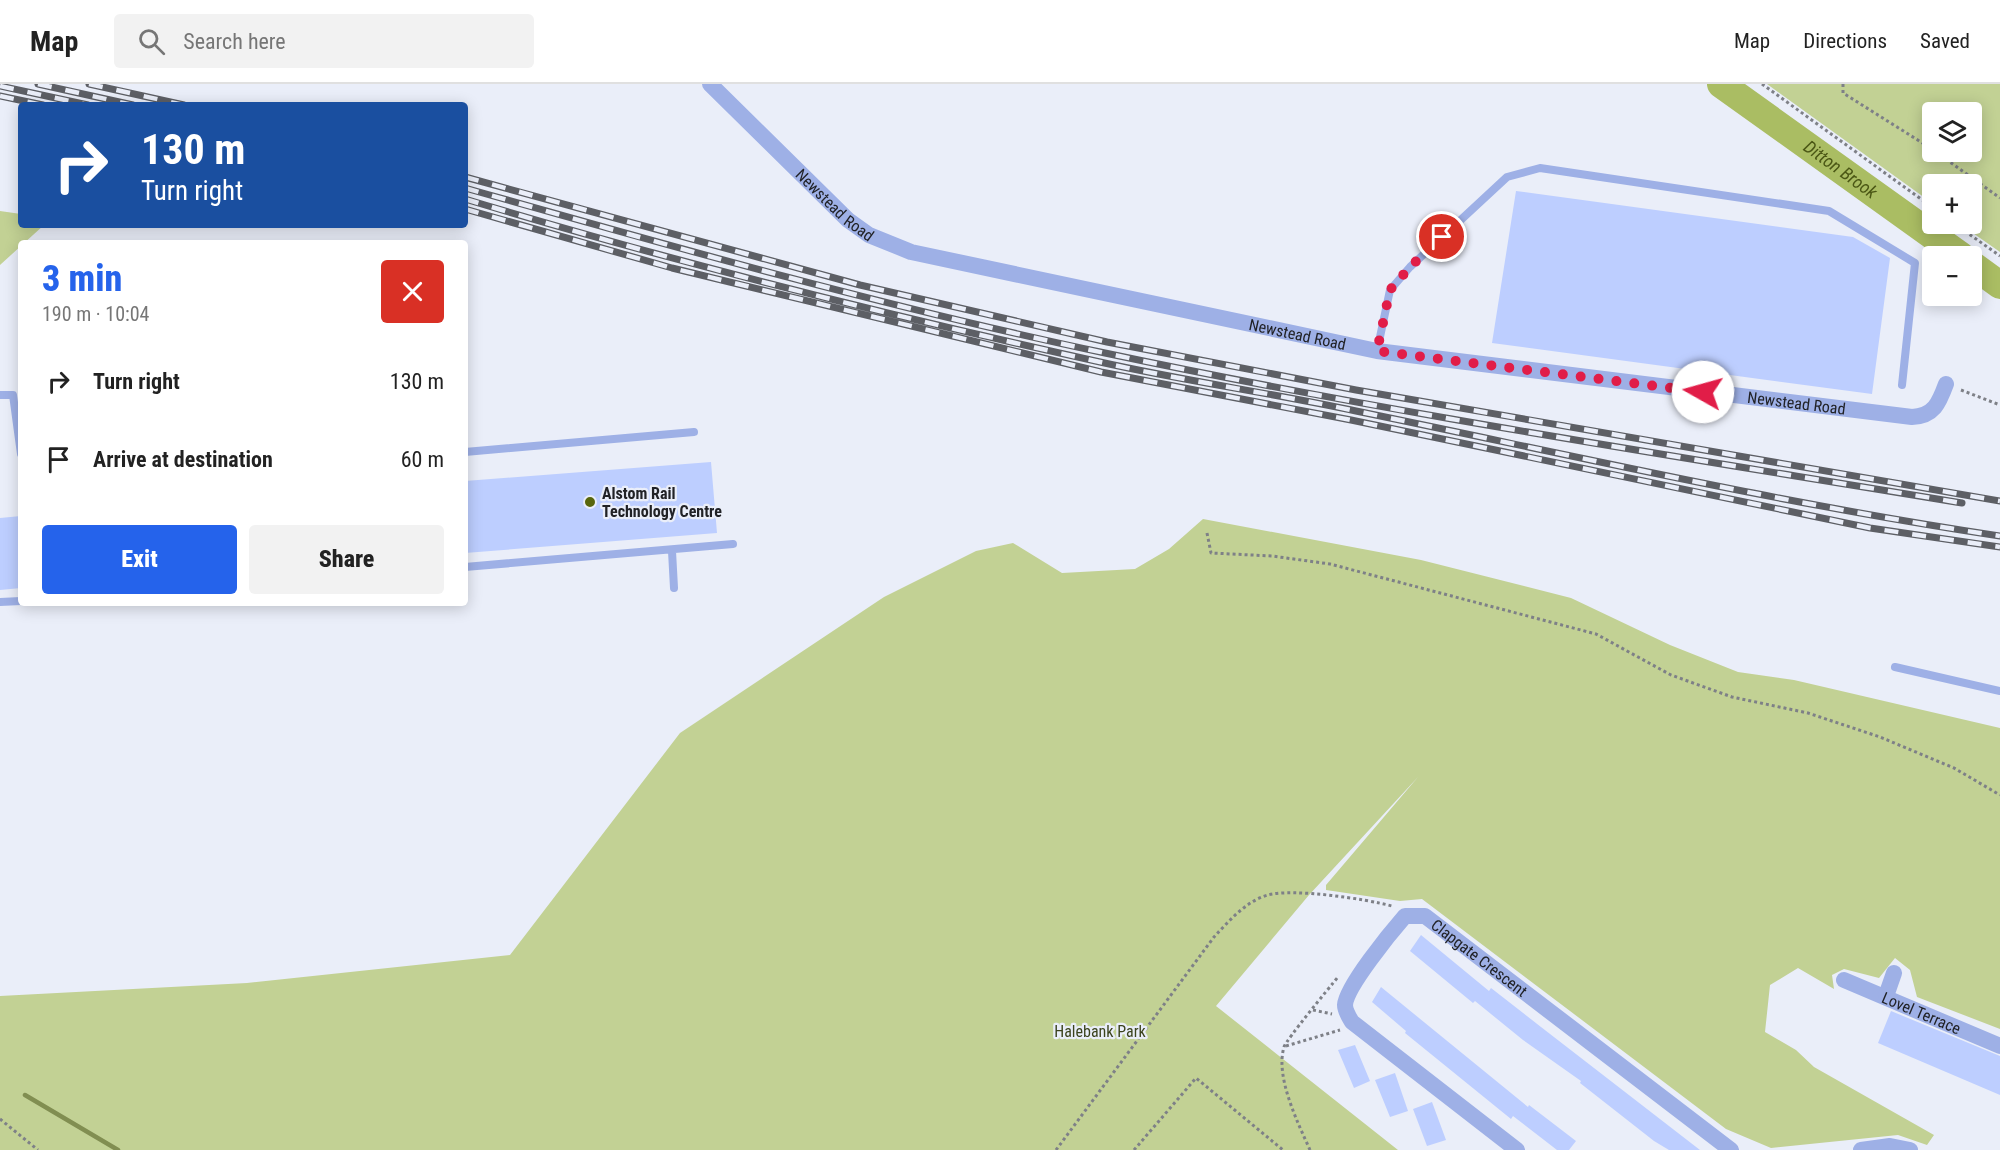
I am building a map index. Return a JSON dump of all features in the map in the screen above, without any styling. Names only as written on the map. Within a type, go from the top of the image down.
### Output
[{"type":"street","name":"Newstead Road","points":[[710,84],[848,220],[869,235],[897,248],[1377,351],[1912,417],[1932,412],[1939,403],[1946,384]]},
{"type":"street","points":[[1405,916],[1347,992],[1344,1008],[1352,1022],[1517,1150]]},
{"type":"street","name":"Clapgate Crescent","points":[[1405,916],[1425,916],[1731,1150]]},
{"type":"street","points":[[1886,996],[1894,973]]},
{"type":"street","name":"Lovel Terrace","points":[[1844,980],[2000,1046]]},
{"type":"street","points":[[1861,1150],[1890,1146],[1910,1150]]},
{"type":"lane","points":[[1377,351],[1390,290],[1410,267],[1507,177],[1540,168],[1829,211],[1915,263],[1902,386]]},
{"type":"lane","points":[[0,395],[13,395],[18,432]]},
{"type":"lane","points":[[468,452],[694,432]]},
{"type":"lane","points":[[468,567],[733,544]]},
{"type":"lane","points":[[672,551],[674,588]]},
{"type":"lane","points":[[0,602],[18,601]]},
{"type":"lane","points":[[1895,667],[2000,691]]},
{"type":"path","points":[[1762,84],[1922,200]]},
{"type":"path","points":[[1843,84],[1843,93],[1922,142]]},
{"type":"path","points":[[1950,162],[2000,198]]},
{"type":"path","points":[[1969,234],[2000,256]]},
{"type":"path","points":[[1946,384],[2000,405]]},
{"type":"path","points":[[1207,533],[1211,554],[1272,556],[1330,564],[1596,634],[1671,675],[1732,697],[1808,713],[1880,736],[1953,768],[2000,795]]},
{"type":"path","points":[[1056,1150],[1214,937],[1240,910],[1266,895],[1287,892],[1391,905],[1405,916]]},
{"type":"path","points":[[1313,1010],[1335,1015]]},
{"type":"path","points":[[1310,1150],[1288,1098],[1284,1079],[1284,1047],[1347,1028],[1352,1022]]},
{"type":"path","points":[[1134,1150],[1196,1078],[1283,1150]]},
{"type":"path","points":[[0,1119],[39,1150]]},
{"type":"green space","points":[[1767,84],[2000,84],[2000,252],[1974,234],[1982,234],[1982,174],[1922,174],[1922,196]]},
{"type":"green space","points":[[0,211],[18,214],[18,228],[41,228],[28,240],[18,240],[18,249],[0,265]]},
{"type":"green space","name":"Halebank Park","points":[[1203,519],[1421,560],[1571,598],[1670,645],[1738,672],[1794,680],[2000,728],[2000,1029],[1917,997],[1910,970],[1895,958],[1879,978],[1844,969],[1832,975],[1834,989],[1798,968],[1770,985],[1765,1032],[1796,1050],[1814,1067],[1934,1135],[1927,1145],[1898,1135],[1771,1148],[1726,1129],[1422,899],[1400,901],[1326,890],[1326,885],[1418,777],[1309,895],[1216,1006],[1398,1150],[0,1150],[0,996],[247,983],[510,955],[680,733],[884,597],[976,551],[1013,543],[1062,573],[1135,569],[1169,549]]},
{"type":"building","points":[[1516,191],[1853,237],[1890,258],[1872,394],[1492,343]]},
{"type":"building","name":"Alstom Rail Technology Centre","points":[[711,462],[717,533],[468,553],[468,481]]},
{"type":"building","points":[[18,516],[18,588],[0,590],[0,518]]},
{"type":"building","points":[[1421,935],[1489,991],[1491,988],[1700,1150],[1669,1150],[1654,1141],[1580,1083],[1581,1081],[1523,1040],[1475,1001],[1473,1003],[1410,951]]},
{"type":"building","points":[[1381,987],[1528,1107],[1529,1105],[1576,1141],[1569,1150],[1557,1150],[1513,1116],[1511,1119],[1405,1033],[1406,1031],[1372,1002]]},
{"type":"building","points":[[1891,1011],[2000,1056],[2000,1095],[1878,1043]]},
{"type":"building","points":[[1355,1045],[1370,1081],[1354,1088],[1338,1050]]},
{"type":"building","points":[[1395,1073],[1408,1111],[1390,1117],[1375,1080]]},
{"type":"building","points":[[1432,1102],[1446,1140],[1427,1146],[1413,1109]]},
{"type":"waterway","name":"Ditton Brook","points":[[1721,84],[1947,246]]},
{"type":"waterway","name":"Ditton Brook","points":[[1982,272],[2000,285]]},
{"type":"waterway","points":[[25,1095],[118,1150]]},
{"type":"railway","points":[[38,84],[119,102]]},
{"type":"railway","points":[[89,84],[170,102]]},
{"type":"railway","points":[[0,86],[74,102]]},
{"type":"railway","points":[[0,96],[29,102]]},
{"type":"railway","points":[[468,178],[860,285],[1107,342],[1356,390],[2000,501]]},
{"type":"railway","points":[[468,189],[864,297],[1105,353],[1426,414],[1962,503]]},
{"type":"railway","points":[[468,200],[781,286],[940,326],[1100,362],[1324,405],[1758,494],[2000,536]]},
{"type":"railway","points":[[468,210],[672,268],[1101,372],[1351,420],[1870,528],[2000,547]]},
{"type":"place","name":"Alstom Rail Technology Centre","points":[[590,502]]},
{"type":"route","points":[[1442,237],[1410,267],[1390,290],[1377,351],[1703,392]]}]
